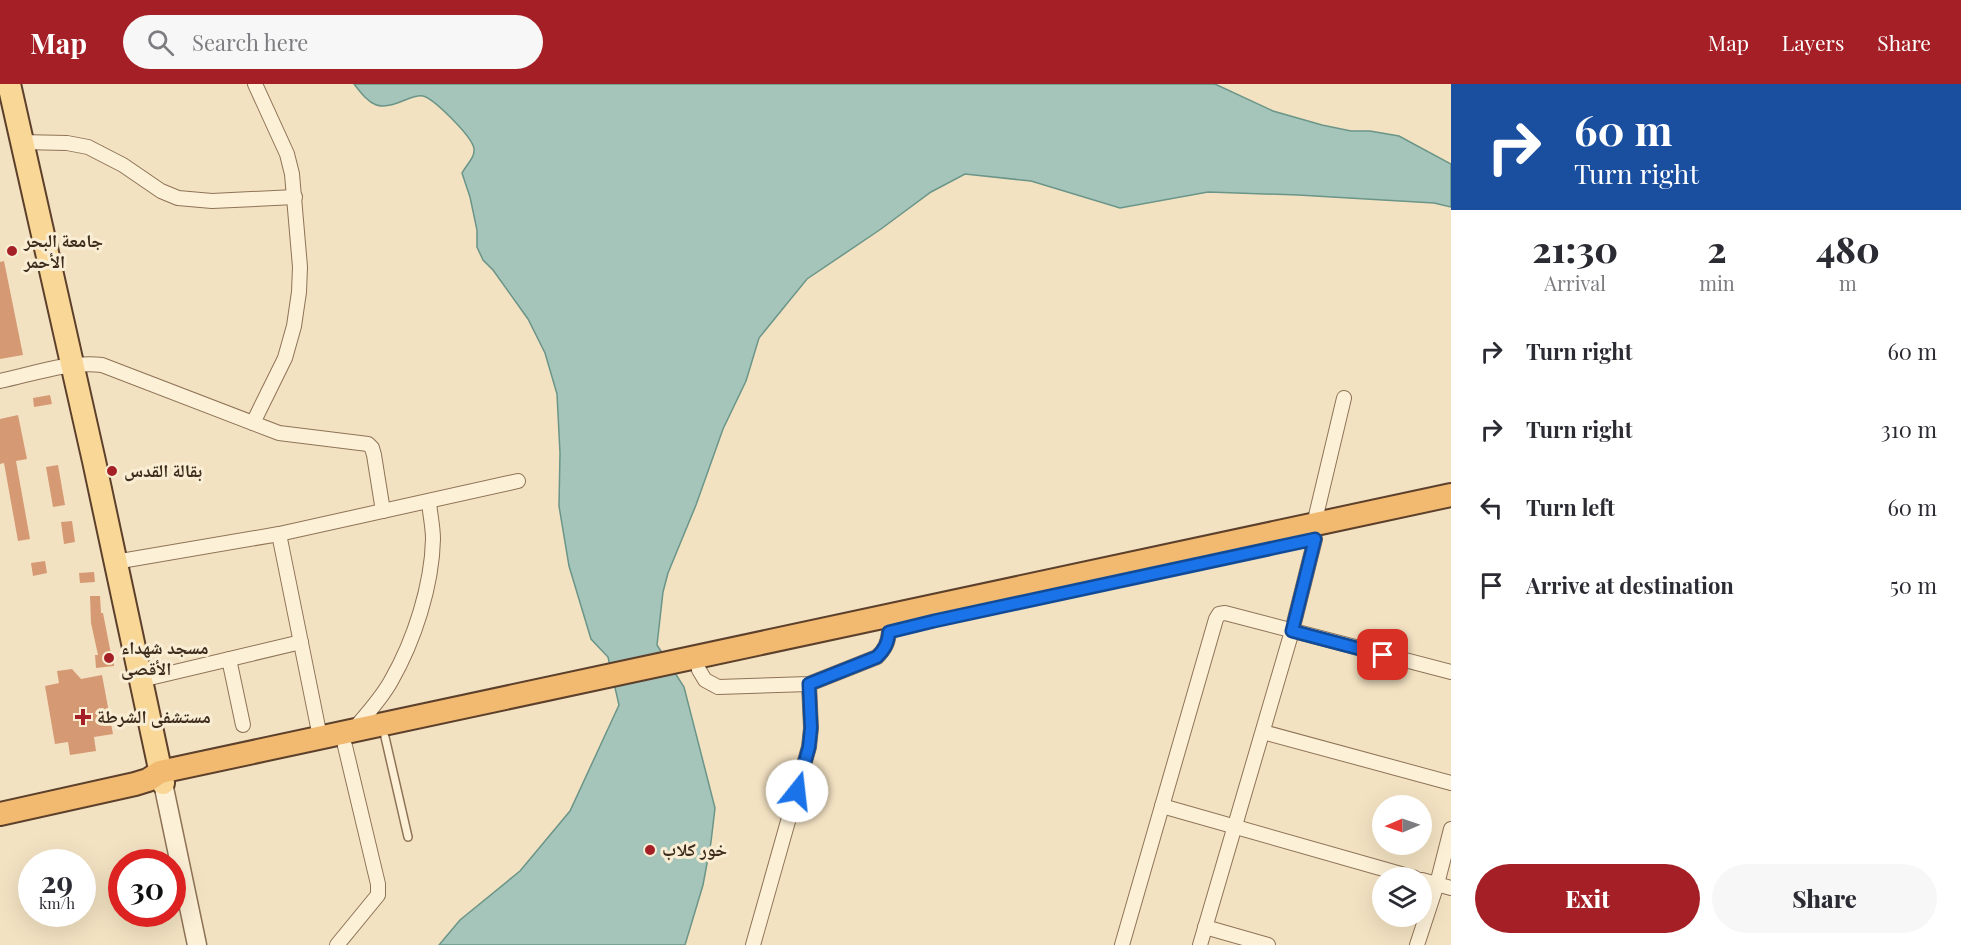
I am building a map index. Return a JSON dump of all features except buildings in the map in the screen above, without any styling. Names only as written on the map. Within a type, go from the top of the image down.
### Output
[{"type":"highway","points":[[157,778],[602,684],[889,632],[1315,531],[1451,495]]},
{"type":"highway","points":[[693,667],[1315,531],[1451,508]]},
{"type":"highway","points":[[0,814],[51,804],[320,737],[385,737],[455,715]]},
{"type":"main road","points":[[9,84],[141,680],[157,778]]},
{"type":"street","points":[[253,423],[285,358],[294,326],[300,267],[295,197],[287,154],[255,84]]},
{"type":"street","points":[[21,142],[67,143],[88,147],[123,165],[161,191],[178,198],[212,201],[295,197]]},
{"type":"street","points":[[0,381],[73,365],[88,363],[102,365],[279,433],[368,444],[374,455],[383,511]]},
{"type":"street","points":[[1200,945],[1292,631],[1344,398]]},
{"type":"street","points":[[115,562],[279,534],[518,481]]},
{"type":"street","points":[[337,945],[378,895],[378,884],[350,738],[390,682],[401,662],[418,617],[429,576],[432,553],[433,537],[429,502]]},
{"type":"street","points":[[279,534],[320,737]]},
{"type":"street","points":[[1122,945],[1219,614],[1225,613],[1451,672]]},
{"type":"street","points":[[693,667],[705,680],[718,687],[809,684],[877,657],[884,650],[889,632]]},
{"type":"street","points":[[141,680],[301,642]]},
{"type":"street","points":[[229,659],[243,725]]},
{"type":"street","points":[[753,945],[809,747],[811,728],[809,684]]},
{"type":"street","points":[[1263,732],[1451,783]]},
{"type":"street","points":[[157,778],[197,945]]},
{"type":"street","points":[[1162,806],[1236,825],[1378,867]]},
{"type":"street","points":[[1418,945],[1451,829]]},
{"type":"street","points":[[1432,883],[1451,888]]},
{"type":"street","points":[[1206,927],[1268,945]]},
{"type":"lane","points":[[385,737],[408,837]]},
{"type":"water","points":[[354,84],[1215,84],[1273,111],[1322,125],[1351,131],[1370,131],[1399,136],[1451,164],[1451,207],[1434,203],[1208,192],[1120,208],[1031,181],[965,174],[931,192],[807,279],[759,338],[746,381],[723,429],[696,505],[668,573],[663,592],[657,645],[684,687],[715,808],[703,885],[685,945],[439,945],[460,920],[520,871],[570,811],[619,705],[608,657],[591,639],[569,566],[559,506],[560,453],[557,394],[545,353],[528,319],[493,270],[483,260],[477,247],[477,230],[462,173],[473,155],[472,143],[452,119],[428,98],[416,96],[396,104],[381,106],[370,102]]},
{"type":"place","name":"جامعة البحر الأحمر","points":[[12,251]]},
{"type":"place","name":"بقالة القدس","points":[[112,471]]},
{"type":"place","name":"مسجد شهداء الأقصى","points":[[109,658]]},
{"type":"place","name":"مستشفى الشرطة","points":[[83,717]]},
{"type":"place","name":"خور كلاب","points":[[650,850]]},
{"type":"route","points":[[797,791],[809,747],[811,728],[809,684],[877,657],[884,650],[889,632],[934,621],[1315,539],[1292,631],[1383,655]]}]
